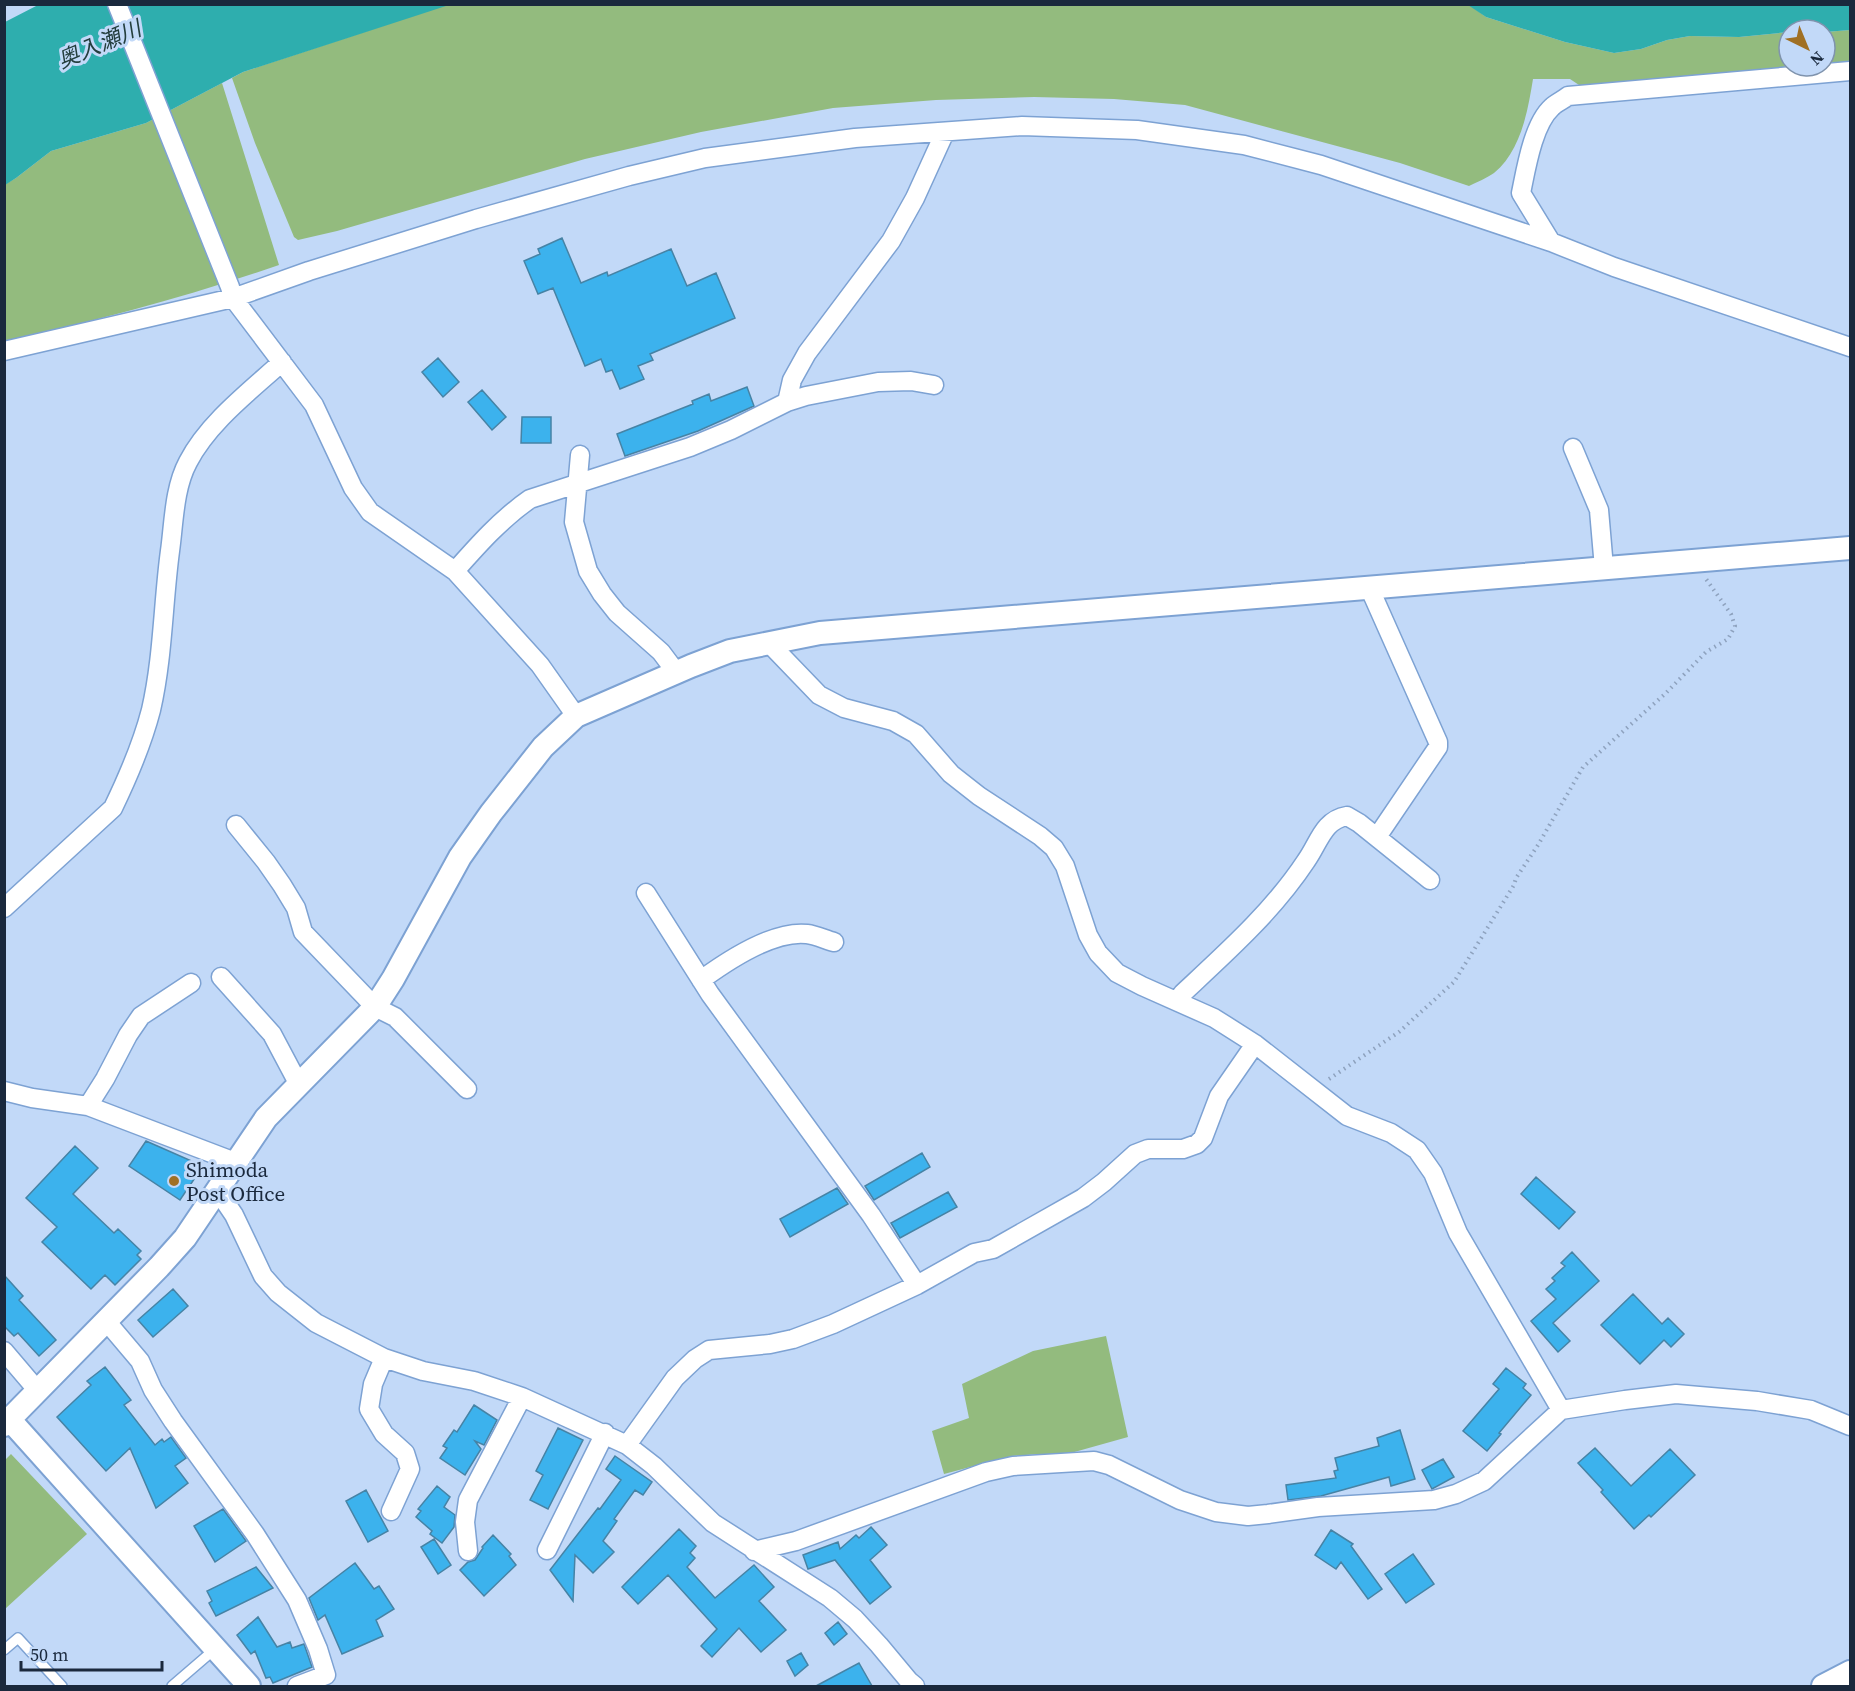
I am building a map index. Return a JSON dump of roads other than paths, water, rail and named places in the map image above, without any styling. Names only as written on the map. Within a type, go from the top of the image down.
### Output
[{"type":"street","points":[[117,4],[232,292],[314,405],[354,488],[370,512],[455,571],[540,665],[576,717]]},
{"type":"street","points":[[1551,242],[1521,193],[1527,164],[1541,122],[1551,107],[1568,96],[1851,71]]},
{"type":"street","points":[[4,351],[309,272],[476,219],[629,176],[705,158],[855,138],[1022,126],[1137,130],[1244,145],[1322,165],[1851,347]]},
{"type":"street","points":[[787,402],[792,380],[807,353],[891,241],[915,198],[945,132]]},
{"type":"street","points":[[4,908],[113,808],[124,786],[150,711],[180,481],[188,461],[229,410],[282,362]]},
{"type":"street","points":[[455,571],[483,539],[516,508],[530,499],[690,447],[731,430],[787,402],[878,382],[911,381],[934,385]]},
{"type":"street","points":[[1573,448],[1599,510],[1604,568]]},
{"type":"street","points":[[580,455],[574,522],[588,571],[617,613],[661,652],[676,672]]},
{"type":"street","points":[[249,1686],[7,1423],[108,1322],[185,1238],[266,1118],[375,1007],[393,979],[460,857],[543,747],[576,717],[729,651],[820,633],[1851,548]]},
{"type":"street","points":[[1369,587],[1438,742],[1438,747],[1377,837]]},
{"type":"street","points":[[768,642],[819,695],[844,708],[893,721],[916,734],[951,774],[1054,848],[1065,866],[1088,935],[1098,952],[1117,973],[1214,1018],[1255,1044],[1347,1116],[1391,1133],[1417,1150],[1433,1173],[1458,1233],[1561,1410]]},
{"type":"street","points":[[1177,1001],[1266,913],[1306,861],[1326,827],[1335,818],[1347,816],[1430,880]]},
{"type":"street","points":[[236,825],[282,885],[296,908],[303,932],[375,1007],[395,1017],[467,1089]]},
{"type":"street","points":[[646,893],[701,980],[871,1215],[917,1285]]},
{"type":"street","points":[[701,980],[723,964],[775,938],[806,934],[834,942]]},
{"type":"street","points":[[221,977],[272,1034],[298,1083]]},
{"type":"street","points":[[88,1106],[141,1016],[191,983]]},
{"type":"street","points":[[627,1445],[675,1378],[695,1359],[709,1350],[770,1344],[793,1339],[833,1324],[917,1285],[974,1253],[993,1249],[1083,1198],[1135,1154],[1148,1149],[1183,1149],[1197,1144],[1203,1138],[1219,1096],[1255,1044]]},
{"type":"street","points":[[4,1091],[32,1098],[88,1106],[236,1162]]},
{"type":"street","points":[[217,1190],[234,1215],[263,1276],[278,1293],[316,1323],[384,1358],[423,1371],[474,1381],[522,1397],[627,1445],[654,1466],[713,1523],[838,1605],[879,1645],[907,1685]]},
{"type":"street","points":[[108,1322],[140,1361],[153,1390],[173,1421],[255,1534],[297,1600],[318,1649],[326,1675],[297,1686]]},
{"type":"street","points":[[4,1351],[38,1391]]},
{"type":"street","points":[[384,1358],[373,1383],[369,1409],[384,1434],[405,1453],[410,1469],[391,1511]]},
{"type":"street","points":[[754,1551],[796,1540],[986,1472],[1013,1466],[1075,1462],[1102,1463],[1180,1500],[1216,1512],[1248,1515],[1340,1505],[1434,1500],[1456,1494],[1484,1481],[1561,1410],[1625,1400],[1676,1394],[1756,1401],[1810,1410],[1851,1426]]},
{"type":"street","points":[[468,1551],[465,1522],[468,1500],[522,1397]]},
{"type":"street","points":[[547,1550],[605,1433]]},
{"type":"street","points":[[1823,1686],[1851,1672]]},
{"type":"lane","points":[[4,1650],[18,1638],[62,1686]]},
{"type":"lane","points":[[172,1686],[215,1649]]},
{"type":"water","name":"奥入瀬川","points":[[38,5],[449,5],[243,72],[146,123],[51,151],[5,185],[5,22]]},
{"type":"water","points":[[1468,5],[1850,5],[1850,30],[1837,31],[1837,18],[1777,18],[1777,33],[1739,37],[1690,36],[1667,40],[1641,49],[1614,53],[1565,42],[1486,17]]},
{"type":"place","name":"Shimoda Post Office","points":[[174,1181]]}]
